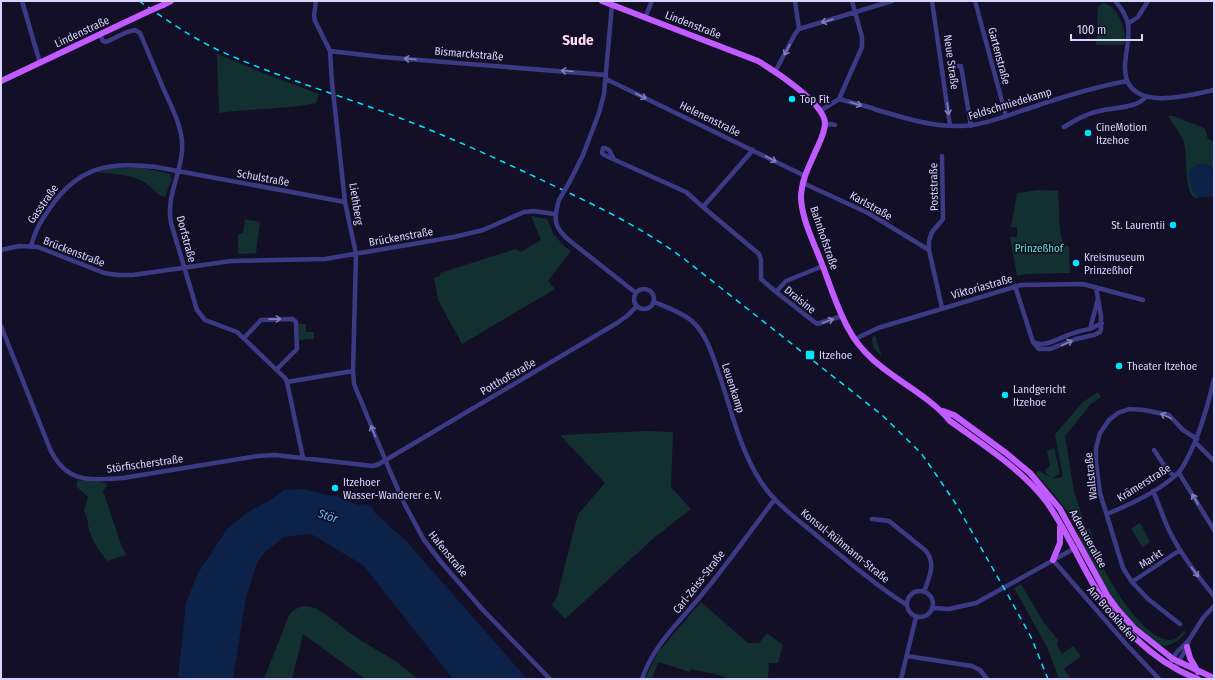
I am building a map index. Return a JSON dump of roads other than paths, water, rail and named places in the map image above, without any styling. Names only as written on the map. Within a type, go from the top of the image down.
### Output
[{"type":"main road","name":"Lindenstraße","points":[[1,81],[170,1]]},
{"type":"main road","name":"Lindenstraße","points":[[602,1],[612,3],[645,18],[745,56],[775,72],[792,84],[820,111],[824,122]]},
{"type":"main road","name":"Bahnhofstraße","points":[[824,122],[823,133],[805,176],[801,197],[804,214],[842,316],[849,331],[855,339]]},
{"type":"main road","name":"Adenauerallee","points":[[855,339],[883,369],[942,411],[950,421],[1024,477],[1046,502],[1074,548],[1092,582],[1110,610],[1136,638],[1159,658],[1214,678]]},
{"type":"main road","name":"Adenauerallee","points":[[942,411],[954,415],[988,439],[1030,473],[1060,509],[1101,584],[1118,610],[1134,628],[1174,663],[1198,679]]},
{"type":"main road","points":[[1053,560],[1060,544],[1061,532],[1059,524]]},
{"type":"main road","points":[[1187,647],[1190,658],[1198,672]]},
{"type":"street","points":[[22,1],[40,63]]},
{"type":"street","name":"Liethberg","points":[[316,1],[314,16],[315,21],[330,51],[345,202],[356,254],[353,371]]},
{"type":"street","points":[[645,18],[652,1]]},
{"type":"street","points":[[795,1],[799,29]]},
{"type":"street","points":[[820,111],[839,99],[862,43],[862,37],[852,1]]},
{"type":"street","points":[[775,72],[799,29],[892,1]]},
{"type":"street","name":"Neue Straße","points":[[932,1],[950,126]]},
{"type":"street","name":"Gartenstraße","points":[[975,1],[1006,116]]},
{"type":"street","points":[[1116,1],[1124,12],[1129,23],[1129,36],[1125,66],[1127,81],[1136,90],[1146,97],[1158,98],[1178,97],[1214,90]]},
{"type":"street","points":[[1129,23],[1138,17],[1148,1]]},
{"type":"street","points":[[612,3],[604,94],[599,113],[583,155],[559,200],[554,214],[557,226],[564,237],[636,293],[634,300],[637,306],[642,309],[647,309],[654,302]]},
{"type":"street","name":"Dorfstraße","points":[[100,35],[103,41],[106,42],[130,30],[136,30],[140,33],[179,128],[182,150],[179,171],[171,195],[171,223],[196,307],[205,320],[232,329],[244,338],[277,369],[287,382],[303,458]]},
{"type":"street","name":"Bismarckstraße","points":[[330,51],[606,77]]},
{"type":"street","points":[[956,66],[960,66],[971,126]]},
{"type":"street","name":"Helenenstraße","points":[[606,77],[805,176]]},
{"type":"street","name":"Feldschmiedekamp","points":[[839,99],[929,123],[950,126],[971,126],[1084,90],[1127,81]]},
{"type":"street","points":[[1064,127],[1077,119],[1094,112],[1137,104],[1146,97]]},
{"type":"street","points":[[824,122],[835,125]]},
{"type":"street","points":[[703,207],[753,150]]},
{"type":"street","name":"Poststraße","points":[[942,156],[943,219],[932,232],[929,241],[929,250],[942,308]]},
{"type":"street","points":[[614,160],[686,192],[758,253],[761,259],[761,278],[776,292]]},
{"type":"street","name":"Gasstraße","points":[[32,246],[37,227],[59,195],[70,184],[81,177],[103,168],[118,165],[145,166],[179,171]]},
{"type":"street","name":"Schulstraße","points":[[179,171],[345,202]]},
{"type":"street","name":"Karlstraße","points":[[803,184],[863,211],[929,250]]},
{"type":"street","name":"Brückenstraße","points":[[32,246],[45,249],[100,272],[113,275],[133,275],[231,261],[325,259],[454,237],[483,230],[524,212],[554,214]]},
{"type":"street","points":[[1,250],[18,246],[32,246]]},
{"type":"street","name":"Draisine","points":[[823,266],[786,281],[776,292],[814,322],[820,324],[842,316]]},
{"type":"street","name":"Viktoriastraße","points":[[855,339],[878,328],[1015,286],[1026,284],[1083,284],[1143,300]]},
{"type":"street","points":[[1015,286],[1033,342],[1039,349],[1045,350],[1055,348],[1076,339],[1098,334],[1102,328],[1102,323],[1096,287]]},
{"type":"street","name":"Leuenkamp","points":[[636,293],[642,289],[650,291],[654,296],[654,302],[688,318],[704,335],[713,355],[749,462],[761,483],[775,499]]},
{"type":"street","points":[[1090,329],[1098,298]]},
{"type":"street","name":"Potthofstraße","points":[[386,461],[509,386],[518,383],[617,323],[637,306]]},
{"type":"street","points":[[244,338],[261,320],[295,320],[297,349],[277,369]]},
{"type":"street","points":[[1033,342],[1036,344],[1042,344],[1060,339],[1073,333],[1090,329],[1102,323]]},
{"type":"street","name":"Störfischerstraße","points":[[1,326],[50,449],[57,463],[73,475],[90,479],[123,478],[258,456],[275,455],[373,466],[386,461]]},
{"type":"street","points":[[287,382],[353,371]]},
{"type":"street","name":"Hafenstraße","points":[[353,371],[354,384],[386,461],[411,516],[428,547],[483,610],[550,679]]},
{"type":"street","name":"Krämerstraße","points":[[1107,514],[1123,508],[1153,491],[1179,472],[1196,441],[1205,416],[1214,382]]},
{"type":"street","name":"Wallstraße","points":[[1180,624],[1148,599],[1132,582],[1120,564],[1107,514],[1100,494],[1096,462],[1096,448],[1100,433],[1114,415],[1122,411],[1137,409],[1163,413],[1169,416],[1209,454],[1214,461]]},
{"type":"street","points":[[1154,450],[1166,468],[1174,476]]},
{"type":"street","points":[[1179,472],[1213,526]]},
{"type":"street","points":[[1153,491],[1168,527],[1180,550],[1214,596]]},
{"type":"street","name":"Konsul-Rühmann-Straße","points":[[775,499],[799,521],[906,605],[911,614],[916,617]]},
{"type":"street","name":"Carl-Zeiss-Straße","points":[[642,679],[658,646],[705,591],[775,499]]},
{"type":"street","points":[[872,519],[889,521],[930,555],[932,564],[924,592]]},
{"type":"street","points":[[932,608],[949,609],[976,603],[1081,545]]},
{"type":"street","name":"Markt","points":[[1132,582],[1180,550]]},
{"type":"street","name":"Am Brookhafen","points":[[1053,560],[1158,679]]},
{"type":"street","points":[[901,679],[916,617],[926,616],[932,608],[931,599],[924,592],[919,592],[910,596],[906,605]]},
{"type":"street","points":[[1174,663],[1177,652],[1189,640],[1203,618],[1214,606]]},
{"type":"street","points":[[1174,663],[1187,647],[1189,640]]},
{"type":"street","points":[[907,656],[972,666],[980,670],[988,679]]},
{"type":"water","points":[[1198,164],[1210,166],[1212,169],[1214,194],[1207,197],[1197,196],[1192,189],[1189,172]]},
{"type":"water","name":"Stör","points":[[303,489],[331,496],[337,496],[341,499],[359,505],[365,504],[371,506],[376,514],[407,542],[527,679],[453,679],[363,565],[311,534],[284,537],[264,553],[257,563],[246,597],[233,679],[178,679],[186,603],[198,573],[227,529],[248,512],[271,500],[284,490]]},
{"type":"railway","points":[[139,1],[186,33],[216,49],[283,76],[395,116],[491,157],[617,217],[651,236],[683,258],[882,415],[921,453],[956,504],[1009,597],[1031,637],[1048,679]]},
{"type":"place","name":"Top Fit","points":[[792,99]]},
{"type":"place","name":"CineMotion Itzehoe","points":[[1088,133]]},
{"type":"place","name":"St. Laurentii","points":[[1173,225]]},
{"type":"place","name":"Kreismuseum Prinzeßhof","points":[[1076,263]]},
{"type":"place","name":"Itzehoe","points":[[810,355]]},
{"type":"place","name":"Theater Itzehoe","points":[[1119,366]]},
{"type":"place","name":"Landgericht Itzehoe","points":[[1005,395]]},
{"type":"place","name":"Itzehoer Wasser-Wanderer e. V.","points":[[335,488]]},
{"type":"district","name":"Sude","points":[[578,40]]},
{"type":"park label","name":"Prinzeßhof","points":[[1039,248]]}]
